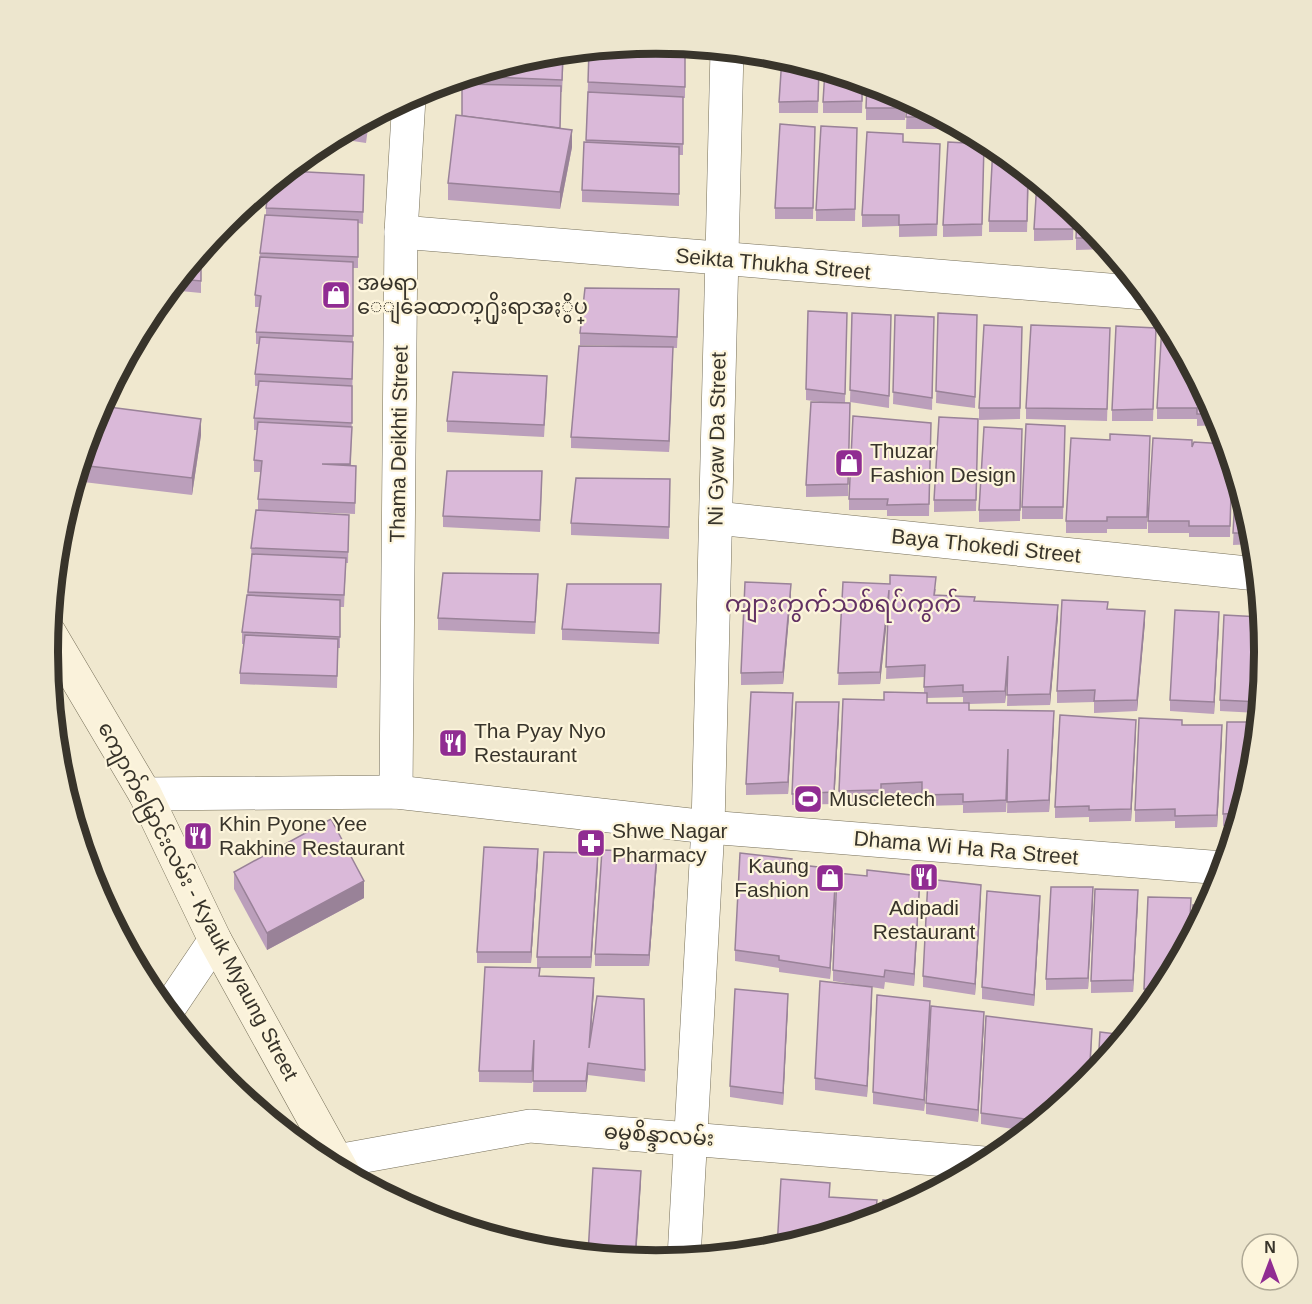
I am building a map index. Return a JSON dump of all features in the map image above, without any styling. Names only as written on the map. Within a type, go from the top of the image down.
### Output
[{"type":"street","name":"Ni Gyaw Da Street","points":[[684,1249],[708,827],[727,58]]},
{"type":"street","name":"Thama Deikhti Street","points":[[396,792],[401,232],[408,109]]},
{"type":"street","name":"Seikta Thukha Street","points":[[401,232],[1133,292]]},
{"type":"street","name":"Baya Thokedi Street","points":[[716,518],[1249,573]]},
{"type":"street","name":"ကျောက်မြောင်းလမ်း - Kyauk Myaung Street","points":[[58,646],[145,794],[215,940],[334,1155]]},
{"type":"street","name":"Dhama Wi Ha Ra Street","points":[[145,794],[396,792],[708,827],[1213,867]]},
{"type":"street","points":[[173,1003],[215,940]]},
{"type":"street","name":"ဓမ္မစိန္ဒာလမ်း","points":[[348,1164],[530,1126],[689,1137],[968,1162]]},
{"type":"building","points":[[617,55],[685,55],[685,87],[588,82],[589,58]]},
{"type":"building","points":[[563,61],[562,80],[492,77]]},
{"type":"building","points":[[781,67],[819,77],[818,101],[779,102]]},
{"type":"building","points":[[824,78],[862,91],[862,101],[823,102]]},
{"type":"building","points":[[470,84],[561,86],[560,128],[462,116],[462,87]]},
{"type":"building","points":[[588,92],[683,97],[683,144],[586,140]]},
{"type":"building","points":[[867,93],[902,108],[866,108]]},
{"type":"building","points":[[906,110],[922,117],[906,117]]},
{"type":"building","points":[[456,115],[572,130],[560,192],[448,183]]},
{"type":"building","points":[[780,124],[815,127],[813,208],[775,208]]},
{"type":"building","points":[[821,126],[857,128],[855,209],[816,210]]},
{"type":"building","points":[[867,132],[903,134],[903,142],[940,144],[937,224],[899,225],[899,215],[862,215]]},
{"type":"building","points":[[584,142],[679,147],[679,194],[582,190]]},
{"type":"building","points":[[948,142],[969,143],[984,152],[982,224],[943,225]]},
{"type":"building","points":[[992,158],[1028,184],[1027,221],[989,221]]},
{"type":"building","points":[[301,172],[364,175],[363,212],[266,208],[267,198]]},
{"type":"building","points":[[1036,191],[1073,223],[1073,229],[1034,229]]},
{"type":"building","points":[[265,215],[358,220],[358,257],[260,253]]},
{"type":"building","points":[[1076,227],[1087,238],[1076,238]]},
{"type":"building","points":[[260,257],[353,262],[353,336],[256,332],[261,296],[255,295]]},
{"type":"building","points":[[201,264],[201,281],[189,280]]},
{"type":"building","points":[[585,288],[679,289],[677,337],[580,333]]},
{"type":"building","points":[[808,311],[847,313],[845,394],[806,389]]},
{"type":"building","points":[[852,313],[891,315],[889,396],[850,390]]},
{"type":"building","points":[[938,313],[977,315],[975,397],[936,391]]},
{"type":"building","points":[[895,315],[934,317],[932,398],[893,392]]},
{"type":"building","points":[[984,325],[1022,327],[1020,408],[979,408]]},
{"type":"building","points":[[1031,325],[1110,328],[1107,409],[1026,408]]},
{"type":"building","points":[[1116,326],[1156,328],[1153,409],[1112,410]]},
{"type":"building","points":[[1161,333],[1174,353],[1204,414],[1197,414],[1197,408],[1157,408]]},
{"type":"building","points":[[260,337],[353,342],[352,379],[255,374]]},
{"type":"building","points":[[579,346],[673,347],[669,441],[571,437]]},
{"type":"building","points":[[453,372],[547,376],[544,425],[447,421]]},
{"type":"building","points":[[259,381],[352,386],[352,423],[254,418]]},
{"type":"building","points":[[811,402],[850,403],[848,484],[806,485]]},
{"type":"building","points":[[111,407],[201,419],[192,478],[88,466]]},
{"type":"building","points":[[853,416],[931,423],[929,504],[887,505],[888,499],[849,499]]},
{"type":"building","points":[[939,417],[978,419],[976,500],[934,500]]},
{"type":"building","points":[[258,422],[352,427],[350,464],[322,464],[356,466],[355,503],[258,499],[262,461],[254,460]]},
{"type":"building","points":[[1026,424],[1065,426],[1063,507],[1022,507]]},
{"type":"building","points":[[984,427],[1022,429],[1020,510],[979,510]]},
{"type":"building","points":[[1110,434],[1150,436],[1147,517],[1107,517],[1107,521],[1066,521],[1071,438],[1110,440]]},
{"type":"building","points":[[1153,438],[1192,440],[1192,447],[1194,442],[1216,443],[1231,488],[1230,526],[1189,526],[1189,521],[1148,521]]},
{"type":"building","points":[[447,471],[542,471],[540,520],[443,516]]},
{"type":"building","points":[[576,478],[670,479],[669,527],[571,523]]},
{"type":"building","points":[[1235,500],[1243,533],[1233,533]]},
{"type":"building","points":[[256,510],[349,515],[348,552],[251,548]]},
{"type":"building","points":[[252,554],[346,558],[344,595],[248,592]]},
{"type":"building","points":[[443,573],[538,574],[535,622],[438,618]]},
{"type":"building","points":[[890,575],[936,577],[934,595],[975,597],[974,601],[1058,605],[1050,694],[1007,695],[1008,656],[1005,691],[963,692],[963,685],[924,687],[925,665],[886,667],[889,590],[880,672],[838,673],[843,582],[890,584]]},
{"type":"building","points":[[745,582],[791,584],[783,672],[741,673]]},
{"type":"building","points":[[567,584],[661,584],[659,633],[562,629]]},
{"type":"building","points":[[247,595],[340,600],[340,637],[242,632]]},
{"type":"building","points":[[1062,600],[1108,602],[1107,609],[1145,611],[1137,700],[1094,701],[1095,690],[1057,691]]},
{"type":"building","points":[[1175,610],[1219,612],[1214,702],[1170,700]]},
{"type":"building","points":[[1224,615],[1253,617],[1252,702],[1220,700]]},
{"type":"building","points":[[245,635],[338,639],[337,676],[240,673]]},
{"type":"building","points":[[751,692],[793,693],[788,782],[746,784]]},
{"type":"building","points":[[884,692],[927,693],[927,703],[969,703],[969,710],[1054,711],[1049,800],[1007,802],[1008,749],[1006,800],[963,802],[963,794],[922,795],[922,782],[881,784],[881,790],[839,791],[843,699],[884,700]]},
{"type":"building","points":[[796,702],[839,702],[834,792],[792,794]]},
{"type":"building","points":[[1060,715],[1136,720],[1131,809],[1089,810],[1089,806],[1055,807]]},
{"type":"building","points":[[1139,718],[1182,720],[1182,725],[1222,725],[1217,815],[1175,816],[1175,809],[1135,810]]},
{"type":"building","points":[[1227,722],[1250,722],[1243,769],[1234,807],[1232,813],[1223,814]]},
{"type":"building","points":[[331,819],[364,881],[267,933],[234,872]]},
{"type":"building","points":[[484,847],[538,849],[531,952],[477,952]]},
{"type":"building","points":[[602,850],[657,852],[649,955],[595,954]]},
{"type":"building","points":[[544,852],[598,853],[591,957],[537,957]]},
{"type":"building","points":[[740,853],[792,859],[792,864],[836,869],[830,968],[779,960],[779,956],[735,950]]},
{"type":"building","points":[[867,870],[920,876],[914,974],[885,970],[884,977],[833,970],[837,873],[867,876]]},
{"type":"building","points":[[928,879],[981,885],[975,984],[923,976]]},
{"type":"building","points":[[1051,887],[1093,887],[1088,978],[1046,979]]},
{"type":"building","points":[[1095,889],[1138,890],[1133,980],[1091,981]]},
{"type":"building","points":[[987,891],[1040,896],[1034,995],[982,987]]},
{"type":"building","points":[[1148,897],[1191,898],[1190,920],[1174,951],[1150,989],[1144,989]]},
{"type":"building","points":[[485,967],[540,968],[539,976],[594,978],[589,1048],[597,996],[644,999],[645,1070],[588,1063],[586,1081],[533,1081],[534,1040],[532,1071],[479,1071]]},
{"type":"building","points":[[820,981],[872,987],[867,1086],[815,1078]]},
{"type":"building","points":[[735,989],[788,994],[783,1093],[730,1086]]},
{"type":"building","points":[[877,995],[930,1001],[924,1100],[873,1092]]},
{"type":"building","points":[[931,1006],[984,1012],[978,1110],[926,1103]]},
{"type":"building","points":[[986,1016],[1092,1029],[1090,1063],[1028,1120],[981,1113]]},
{"type":"building","points":[[1100,1032],[1116,1034],[1106,1046],[1099,1054]]},
{"type":"building","points":[[593,1168],[641,1171],[636,1249],[588,1246]]},
{"type":"building","points":[[781,1179],[830,1183],[829,1197],[877,1200],[876,1207],[811,1230],[778,1238]]},
{"type":"building","points":[[883,1200],[892,1201],[885,1204],[883,1205]]},
{"type":"place","name":"အမရာ ေျခေထာက္႐ိုးရာအႏွိပ္","points":[[336,295]]},
{"type":"place","name":"Thuzar Fashion Design","points":[[849,463]]},
{"type":"place","name":"Tha Pyay Nyo Restaurant","points":[[453,743]]},
{"type":"place","name":"Muscletech","points":[[808,799]]},
{"type":"place","name":"Khin Pyone Yee Rakhine Restaurant","points":[[198,836]]},
{"type":"place","name":"Shwe Nagar Pharmacy","points":[[591,843]]},
{"type":"place","name":"Adipadi Restaurant","points":[[924,877]]},
{"type":"place","name":"Kaung Fashion","points":[[830,878]]},
{"type":"district","name":"ကျားကွက်သစ်ရပ်ကွက်","points":[[843,604]]}]
